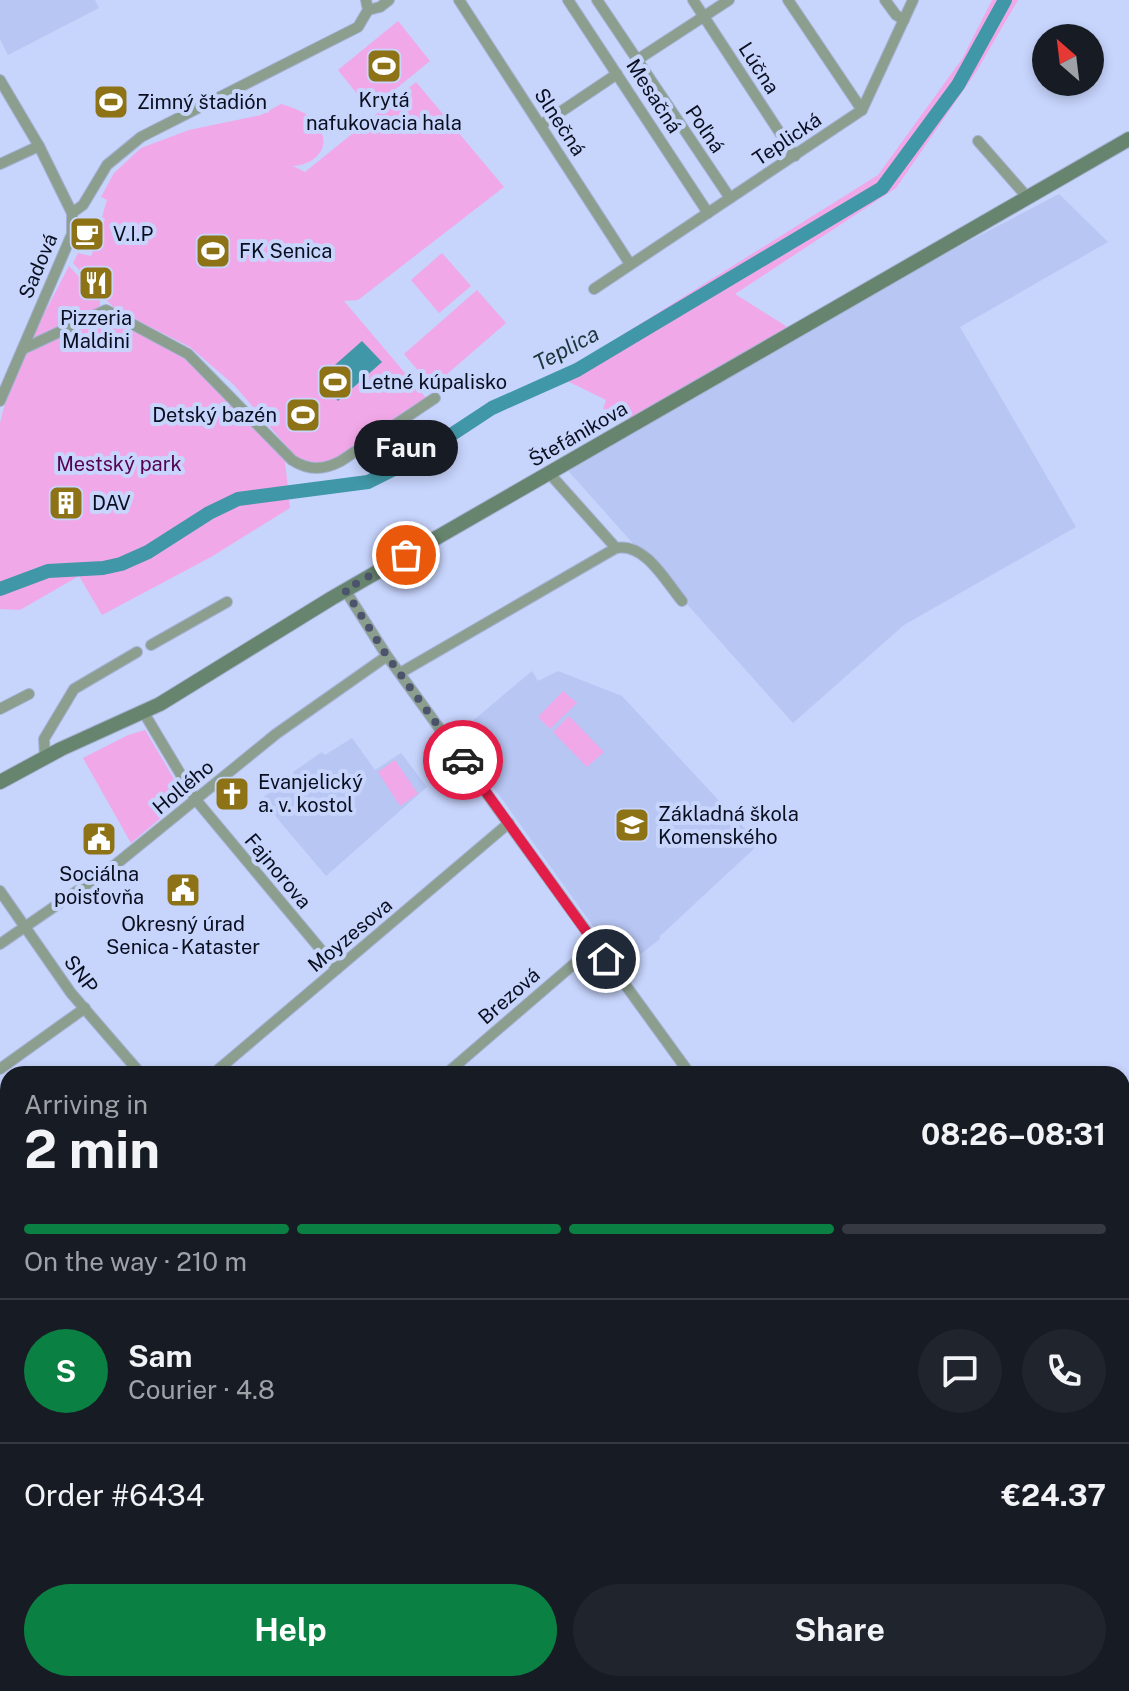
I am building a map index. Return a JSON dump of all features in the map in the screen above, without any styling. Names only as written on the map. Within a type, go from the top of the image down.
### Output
[{"type":"street","points":[[72,213],[83,205],[107,165],[141,137],[358,27],[367,5],[380,7],[389,0]]},
{"type":"street","name":"Slnečná","points":[[459,0],[630,264]]},
{"type":"street","name":"Mesačná","points":[[568,0],[708,213]]},
{"type":"street","name":"Poľná","points":[[597,0],[730,198]]},
{"type":"street","name":"Lúčna","points":[[693,0],[795,156]]},
{"type":"street","points":[[637,60],[729,0]]},
{"type":"street","points":[[788,0],[862,110]]},
{"type":"street","points":[[885,0],[904,20]]},
{"type":"street","points":[[862,110],[913,0]]},
{"type":"street","points":[[541,125],[617,74]]},
{"type":"street","name":"Sadová","points":[[0,401],[72,234],[72,213],[3,83]]},
{"type":"street","name":"Teplická","points":[[594,289],[862,110]]},
{"type":"street","name":"Štefánikova","points":[[0,782],[45,757],[144,713],[345,590],[1129,139]]},
{"type":"street","points":[[978,141],[1028,198]]},
{"type":"street","points":[[0,164],[39,146]]},
{"type":"street","points":[[23,349],[106,310],[188,354],[292,460],[300,466],[315,469],[331,467],[435,398]]},
{"type":"street","points":[[549,473],[616,548]]},
{"type":"street","points":[[400,673],[616,548],[625,546],[636,549],[682,601]]},
{"type":"street","points":[[345,590],[387,656],[684,1066]]},
{"type":"street","points":[[151,645],[227,602]]},
{"type":"street","points":[[45,757],[44,739],[74,689],[137,652]]},
{"type":"street","name":"Hollého","points":[[0,944],[115,865],[276,734],[387,656]]},
{"type":"street","points":[[0,709],[29,694]]},
{"type":"street","name":"Fajnorova","points":[[144,713],[196,800],[337,969]]},
{"type":"street","name":"Moyzesova","points":[[222,1066],[509,823]]},
{"type":"street","name":"SNP","points":[[0,891],[23,927],[85,1008],[134,1066]]},
{"type":"street","name":"Brezová","points":[[455,1066],[596,945]]},
{"type":"street","points":[[4,1066],[85,1008]]},
{"type":"shaded area","points":[[0,0],[95,0],[99,8],[8,55],[0,39]]},
{"type":"shaded area","points":[[1059,194],[1108,242],[960,327],[1076,527],[904,625],[793,723],[563,465],[637,415]]},
{"type":"shaded area","points":[[362,341],[382,362],[338,401],[319,379]]},
{"type":"shaded area","name":"Základná škola Komenského","points":[[532,671],[538,681],[558,671],[622,696],[759,844],[660,939],[623,968],[456,735]]},
{"type":"shaded area","points":[[352,738],[375,770],[401,753],[427,787],[326,876],[261,799],[322,752],[325,755]]},
{"type":"green space","points":[[992,0],[1018,0],[976,72],[896,188],[735,294],[789,328],[630,421],[623,411],[615,416],[610,410],[603,409],[606,400],[557,376],[878,175],[962,59]]},
{"type":"green space","name":"Krytá nafukovacia hala","points":[[398,21],[430,61],[370,110],[338,70]]},
{"type":"green space","points":[[416,82],[504,187],[358,300],[344,301],[427,399],[336,459],[320,463],[303,460],[295,456],[234,385],[190,347],[115,309],[73,263],[78,253],[91,256],[105,219],[102,217],[107,200],[101,197],[114,173],[141,148],[189,130],[261,115],[281,104],[308,116],[321,130],[323,145],[320,152],[310,161],[293,166],[305,172]]},
{"type":"green space","points":[[442,253],[471,286],[439,313],[411,280]]},
{"type":"green space","name":"Mestský park","points":[[69,266],[100,300],[100,318],[161,343],[187,361],[285,461],[290,508],[211,557],[102,615],[79,576],[20,610],[0,609],[0,423],[21,362]]},
{"type":"green space","points":[[477,290],[506,323],[432,387],[404,354]]},
{"type":"green space","points":[[563,691],[577,703],[550,729],[538,717]]},
{"type":"green space","points":[[569,716],[604,752],[587,767],[553,732]]},
{"type":"green space","points":[[145,730],[183,794],[181,801],[131,843],[83,758],[128,735]]},
{"type":"green space","points":[[395,760],[418,794],[400,806],[378,772]]},
{"type":"waterway","name":"Teplica","points":[[0,589],[48,571],[121,564],[148,552],[209,513],[238,499],[368,482],[416,458],[492,408],[577,370],[882,188],[958,85],[1005,0]]},
{"type":"way so far","points":[[406,555],[345,590],[387,656],[463,760]]},
{"type":"place","name":"Krytá nafukovacia hala","points":[[384,66]]},
{"type":"place","name":"Zimný štadión","points":[[111,102]]},
{"type":"place","name":"V.I.P","points":[[87,234]]},
{"type":"place","name":"FK Senica","points":[[213,251]]},
{"type":"place","name":"Pizzeria Maldini","points":[[96,283]]},
{"type":"place","name":"Letné kúpalisko","points":[[335,382]]},
{"type":"place","name":"Detský bazén","points":[[303,415]]},
{"type":"place","name":"DAV","points":[[66,503]]},
{"type":"place","name":"Faun","points":[[406,555]]},
{"type":"place","name":"Evanjelický a. v. kostol","points":[[232,794]]},
{"type":"place","name":"Základná škola Komenského","points":[[632,825]]},
{"type":"place","name":"Sociálna poisťovňa","points":[[99,839]]},
{"type":"place","name":"Okresný úrad Senica - Kataster","points":[[183,890]]},
{"type":"route","points":[[463,760],[606,959]]}]
